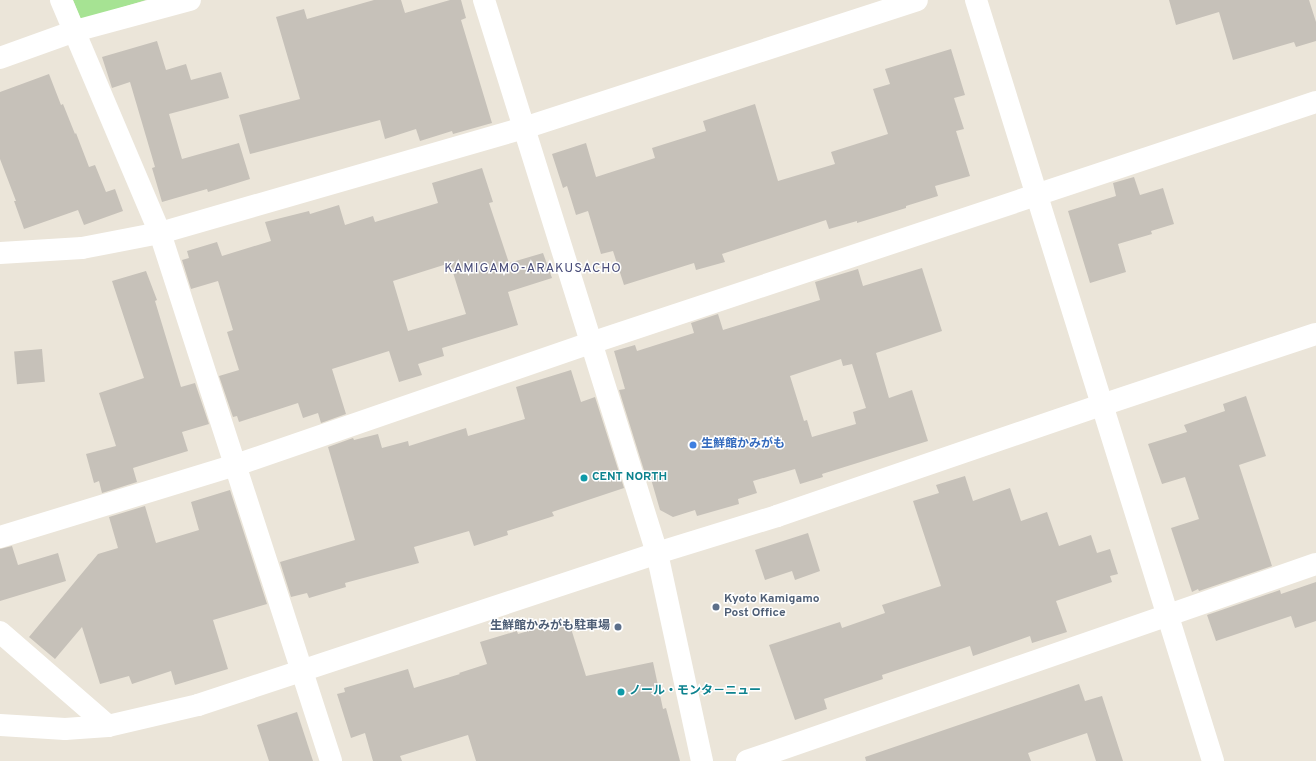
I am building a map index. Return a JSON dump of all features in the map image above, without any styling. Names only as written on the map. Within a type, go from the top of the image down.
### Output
[{"type":"street","points":[[61,0],[160,233],[331,761]]},
{"type":"street","points":[[0,58],[75,31],[190,0]]},
{"type":"street","points":[[484,0],[657,553],[702,761]]},
{"type":"street","points":[[1,251],[82,248],[160,233],[524,128],[917,0]]},
{"type":"street","points":[[976,0],[1213,761]]},
{"type":"street","points":[[0,537],[236,465],[591,343],[1316,102]]},
{"type":"street","points":[[0,725],[65,729],[108,726],[198,706],[302,670],[657,553],[777,516],[1316,334]]},
{"type":"street","points":[[747,761],[1316,564]]},
{"type":"street","points":[[0,632],[108,726]]},
{"type":"green space","points":[[73,0],[146,0],[81,20]]},
{"type":"building","points":[[374,0],[401,0],[405,13],[450,0],[461,0],[466,18],[461,20],[492,123],[453,134],[452,131],[420,141],[416,129],[385,139],[380,120],[250,154],[239,115],[300,99],[276,17],[304,9],[307,19]]},
{"type":"building","points":[[1169,0],[1309,0],[1316,22],[1316,41],[1296,47],[1294,42],[1233,60],[1219,12],[1176,25]]},
{"type":"building","points":[[157,41],[166,70],[186,64],[191,80],[221,72],[229,98],[169,114],[182,159],[239,143],[250,179],[208,192],[207,189],[162,202],[152,168],[155,167],[130,82],[112,88],[102,57]]},
{"type":"building","points":[[951,49],[965,95],[954,98],[964,129],[956,131],[970,176],[935,186],[938,196],[906,206],[906,208],[857,223],[857,221],[829,229],[826,220],[722,254],[725,262],[696,270],[694,263],[624,285],[613,251],[601,254],[588,211],[576,215],[567,186],[563,188],[552,154],[586,143],[596,177],[655,158],[652,148],[706,131],[703,121],[755,104],[778,181],[835,164],[831,152],[888,134],[873,89],[890,84],[885,69]]},
{"type":"building","points":[[49,74],[61,105],[63,104],[75,134],[76,133],[89,167],[95,165],[106,192],[115,189],[123,211],[84,225],[78,210],[24,229],[14,201],[16,201],[0,159],[0,92]]},
{"type":"building","points":[[482,168],[493,202],[489,203],[509,263],[543,253],[552,278],[508,292],[518,325],[442,348],[444,356],[418,364],[422,375],[399,382],[389,351],[332,369],[346,414],[321,423],[318,413],[303,418],[298,403],[239,422],[237,416],[233,417],[219,376],[239,370],[227,332],[233,330],[218,281],[191,289],[182,260],[189,258],[187,251],[217,242],[222,256],[271,241],[265,222],[309,211],[310,214],[339,205],[345,225],[373,216],[375,222],[438,203],[432,183]],"holes":[[[450,263],[466,314],[408,331],[393,281]]]},
{"type":"building","points":[[1134,177],[1140,195],[1163,188],[1174,224],[1151,231],[1152,234],[1118,244],[1126,272],[1090,283],[1068,211],[1116,196],[1113,183]]},
{"type":"building","points":[[922,268],[942,331],[876,353],[889,398],[912,390],[928,441],[822,474],[823,477],[800,484],[795,469],[753,481],[757,493],[738,499],[739,504],[697,516],[695,510],[673,517],[660,510],[651,479],[647,480],[619,390],[625,389],[614,351],[635,345],[637,351],[694,333],[691,323],[718,314],[723,330],[820,300],[815,282],[858,269],[863,286]],"holes":[[[841,359],[843,366],[852,364],[866,408],[853,412],[856,424],[812,437],[807,420],[804,421],[790,376]]]},
{"type":"building","points":[[146,271],[157,300],[155,301],[181,387],[195,383],[209,424],[182,432],[188,451],[133,468],[137,482],[102,493],[99,481],[94,483],[86,454],[116,446],[99,393],[144,378],[112,281]]},
{"type":"building","points":[[42,349],[45,382],[17,384],[14,351]]},
{"type":"building","points":[[571,370],[581,402],[595,397],[624,488],[552,512],[554,516],[507,531],[508,535],[474,546],[469,531],[414,547],[419,563],[345,583],[346,587],[309,598],[307,593],[291,597],[280,562],[355,540],[328,447],[353,438],[354,440],[378,434],[382,448],[408,441],[409,446],[466,428],[468,436],[525,419],[516,387]]},
{"type":"building","points":[[1246,396],[1266,456],[1239,465],[1272,566],[1199,591],[1198,589],[1192,592],[1171,528],[1199,519],[1185,477],[1162,484],[1148,444],[1187,432],[1184,425],[1225,411],[1223,404]]},
{"type":"building","points":[[965,476],[973,501],[1010,488],[1021,521],[1047,512],[1059,546],[1091,535],[1097,553],[1110,549],[1118,574],[1110,576],[1112,582],[1056,601],[1067,632],[1032,643],[1030,636],[973,656],[970,646],[882,675],[883,679],[824,699],[827,709],[795,720],[769,645],[840,622],[842,628],[885,613],[882,605],[941,586],[913,501],[939,493],[936,485]]},
{"type":"building","points":[[230,490],[267,604],[213,620],[228,669],[175,685],[171,671],[132,684],[129,676],[100,684],[82,627],[55,659],[29,637],[98,554],[118,548],[109,517],[145,506],[156,543],[199,530],[191,502]]},
{"type":"building","points":[[808,533],[820,571],[795,580],[792,571],[765,580],[755,550]]},
{"type":"building","points":[[12,546],[18,565],[58,553],[66,581],[0,601],[0,549]]},
{"type":"building","points":[[1316,582],[1316,621],[1295,628],[1291,616],[1216,641],[1207,615],[1280,590],[1281,594]]},
{"type":"building","points":[[568,619],[586,676],[653,662],[663,709],[666,708],[680,761],[476,761],[468,735],[400,756],[402,761],[373,761],[365,733],[351,738],[337,694],[345,692],[344,688],[408,669],[414,688],[460,674],[459,673],[487,664],[480,642],[517,631],[518,634]]},
{"type":"building","points":[[1079,684],[1085,701],[1102,696],[1123,761],[1096,761],[1087,733],[1028,753],[1031,761],[866,761],[865,757]]},
{"type":"building","points":[[297,712],[313,761],[269,761],[257,725]]},
{"type":"place","name":"生鮮館かみがも","points":[[693,445]]},
{"type":"place","name":"CENT NORTH","points":[[584,478]]},
{"type":"place","name":"Kyoto Kamigamo Post Office","points":[[716,607]]},
{"type":"place","name":"生鮮館かみがも駐車場","points":[[618,627]]},
{"type":"place","name":"ノール・モンタ－ニュー","points":[[621,692]]},
{"type":"district","name":"KAMIGAMO-ARAKUSACHO","points":[[533,269]]}]
